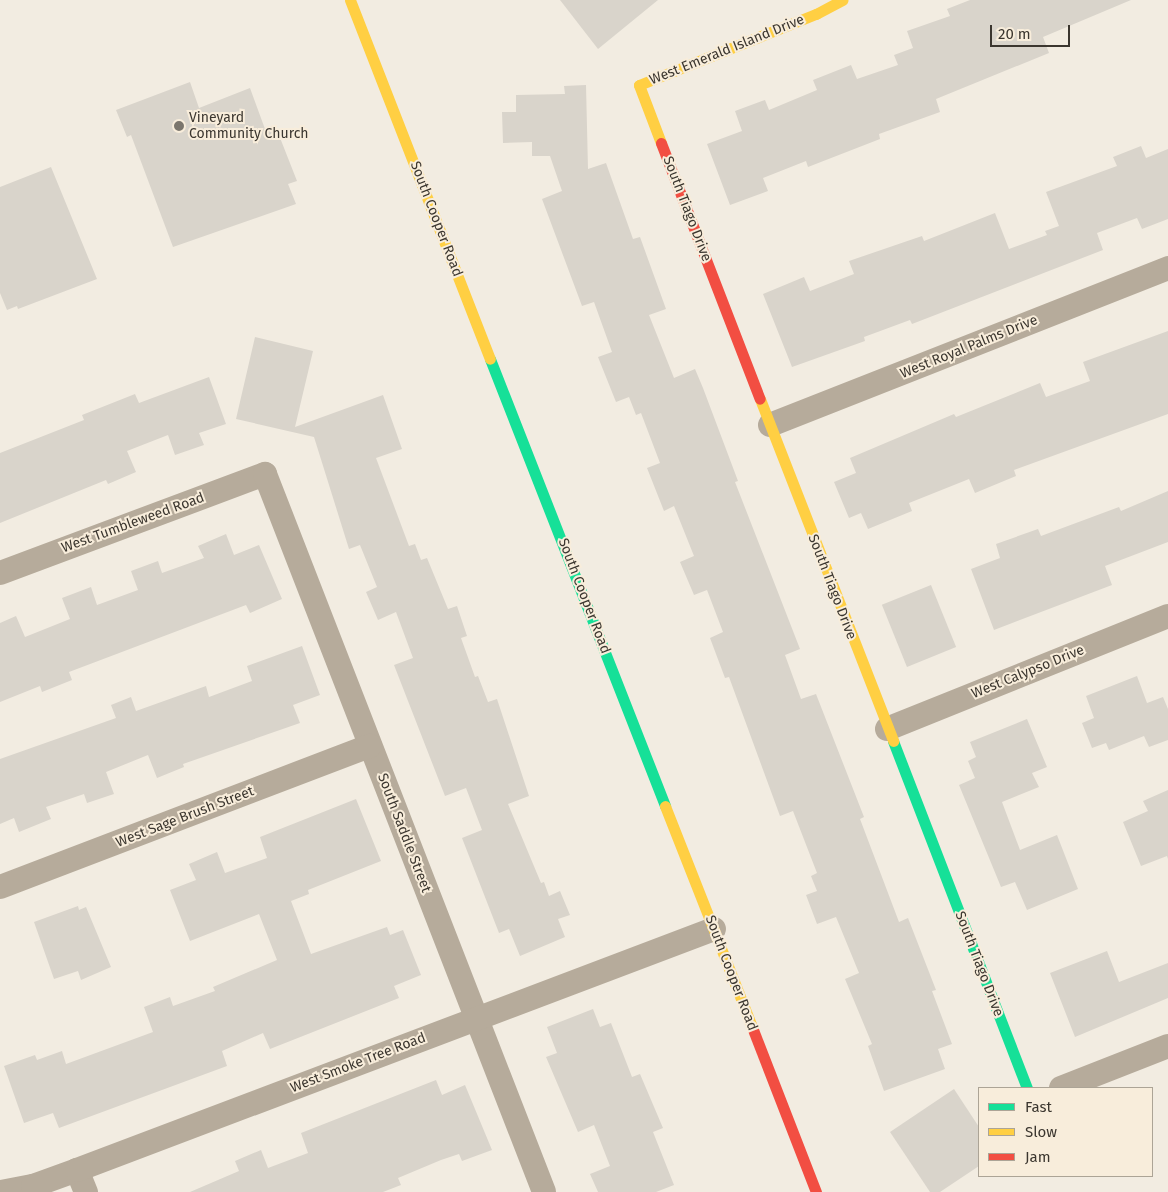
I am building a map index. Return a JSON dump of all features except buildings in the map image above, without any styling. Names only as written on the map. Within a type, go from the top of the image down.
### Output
[{"type":"street","name":"South Cooper Road","points":[[350,0],[816,1192]]},
{"type":"street","name":"West Emerald Island Drive","points":[[639,85],[816,14],[842,0]]},
{"type":"street","name":"South Tiago Drive","points":[[639,85],[1027,1087]]},
{"type":"street","name":"West Royal Palms Drive","points":[[770,425],[1168,268]]},
{"type":"street","name":"West Tumbleweed Road","points":[[0,573],[265,474]]},
{"type":"street","name":"South Saddle Street","points":[[265,474],[544,1192]]},
{"type":"street","name":"West Calypso Drive","points":[[887,728],[1168,616]]},
{"type":"street","name":"West Sage Brush Street","points":[[0,888],[370,746]]},
{"type":"street","name":"West Smoke Tree Road","points":[[1,1192],[33,1186],[77,1170],[714,928]]},
{"type":"street","points":[[1064,1087],[1168,1046]]},
{"type":"street","points":[[77,1170],[86,1192]]},
{"type":"traffic: fast","points":[[490,359],[665,806]]},
{"type":"traffic: fast","points":[[893,741],[1027,1087]]},
{"type":"traffic: slow","points":[[350,0],[490,359]]},
{"type":"traffic: slow","points":[[661,143],[639,85],[816,14],[842,0]]},
{"type":"traffic: slow","points":[[760,399],[893,741]]},
{"type":"traffic: slow","points":[[665,806],[752,1027]]},
{"type":"traffic: jam","points":[[661,143],[760,399]]},
{"type":"traffic: jam","points":[[752,1027],[816,1192]]},
{"type":"place","name":"Vineyard Community Church","points":[[179,126]]}]
